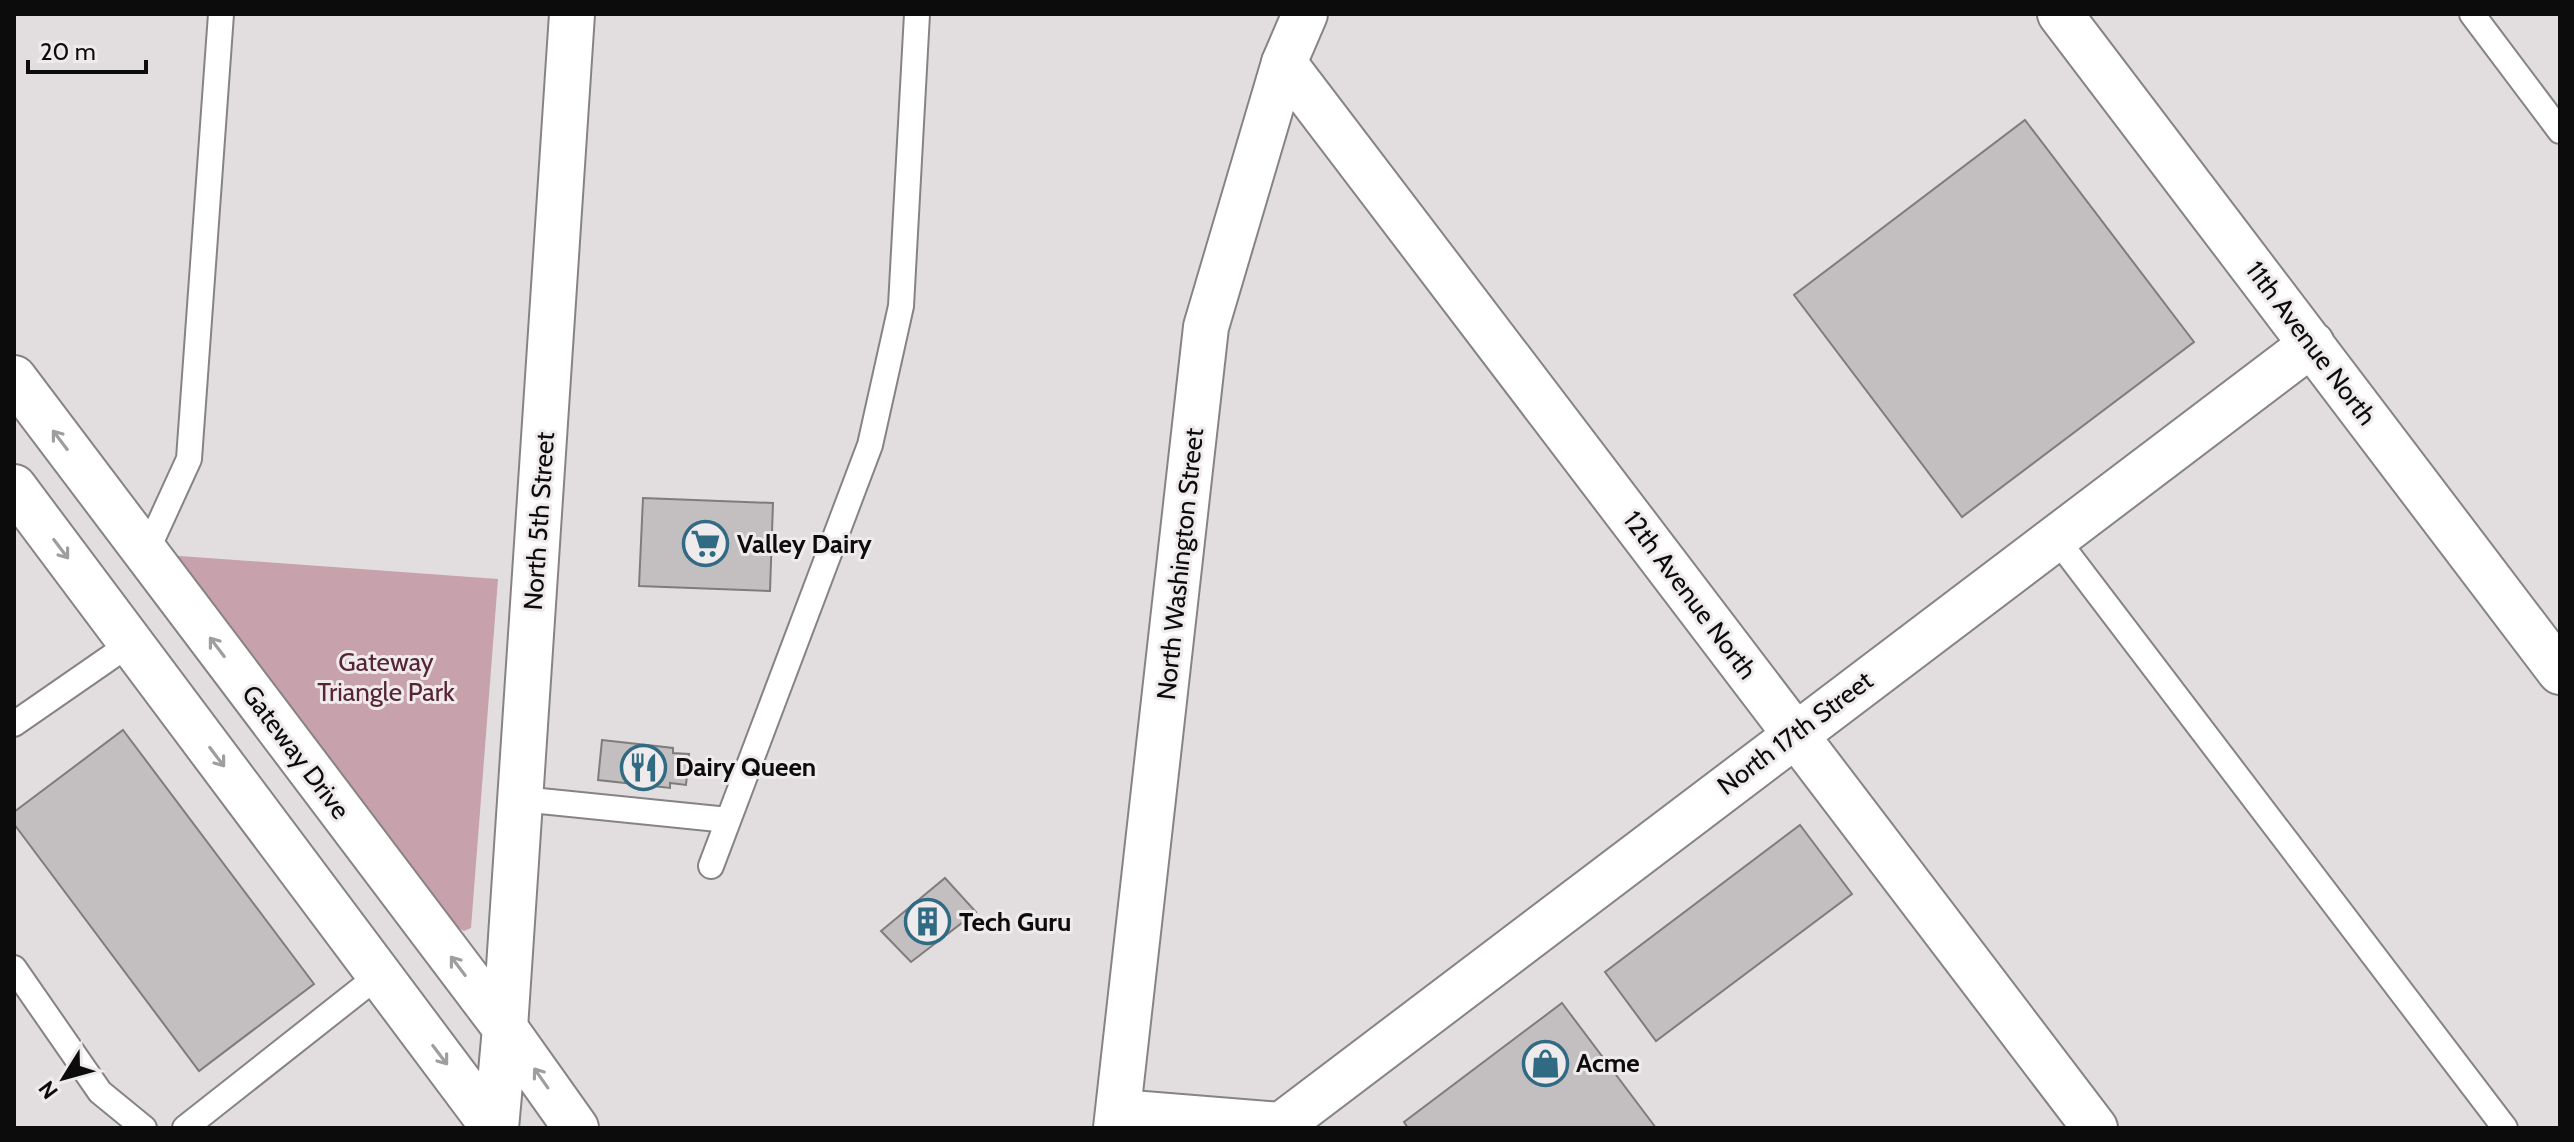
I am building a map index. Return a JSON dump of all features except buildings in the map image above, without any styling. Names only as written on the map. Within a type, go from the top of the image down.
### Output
[{"type":"main road","name":"North 5th Street","points":[[495,1128],[521,799],[572,14]]},
{"type":"main road","name":"North Washington Street","points":[[1117,1120],[1206,327],[1284,63],[1305,14]]},
{"type":"main road","name":"11th Avenue North","points":[[2060,14],[2560,672]]},
{"type":"main road","name":"12th Avenue North","points":[[1284,63],[2095,1128]]},
{"type":"main road","name":"North 17th Street","points":[[1282,1126],[2312,344]]},
{"type":"main road","name":"Gateway Drive","points":[[14,378],[505,1028],[576,1128]]},
{"type":"main road","points":[[14,487],[495,1128]]},
{"type":"main road","points":[[1117,1120],[1282,1126]]},
{"type":"lane","points":[[146,553],[189,459],[221,14]]},
{"type":"lane","points":[[711,866],[870,445],[901,306],[917,14]]},
{"type":"lane","points":[[2472,14],[2560,131]]},
{"type":"lane","points":[[2055,537],[2505,1128]]},
{"type":"lane","points":[[14,724],[131,643]]},
{"type":"lane","points":[[521,799],[728,820]]},
{"type":"lane","points":[[14,968],[100,1092],[144,1128]]},
{"type":"lane","points":[[185,1128],[379,975]]},
{"type":"green space","name":"Gateway Triangle Park","points":[[166,555],[498,579],[471,928],[464,931],[435,914]]},
{"type":"place","name":"Valley Dairy","points":[[706,544]]},
{"type":"place","name":"Dairy Queen","points":[[644,767]]},
{"type":"place","name":"Tech Guru","points":[[928,922]]},
{"type":"place","name":"Acme","points":[[1545,1063]]}]
